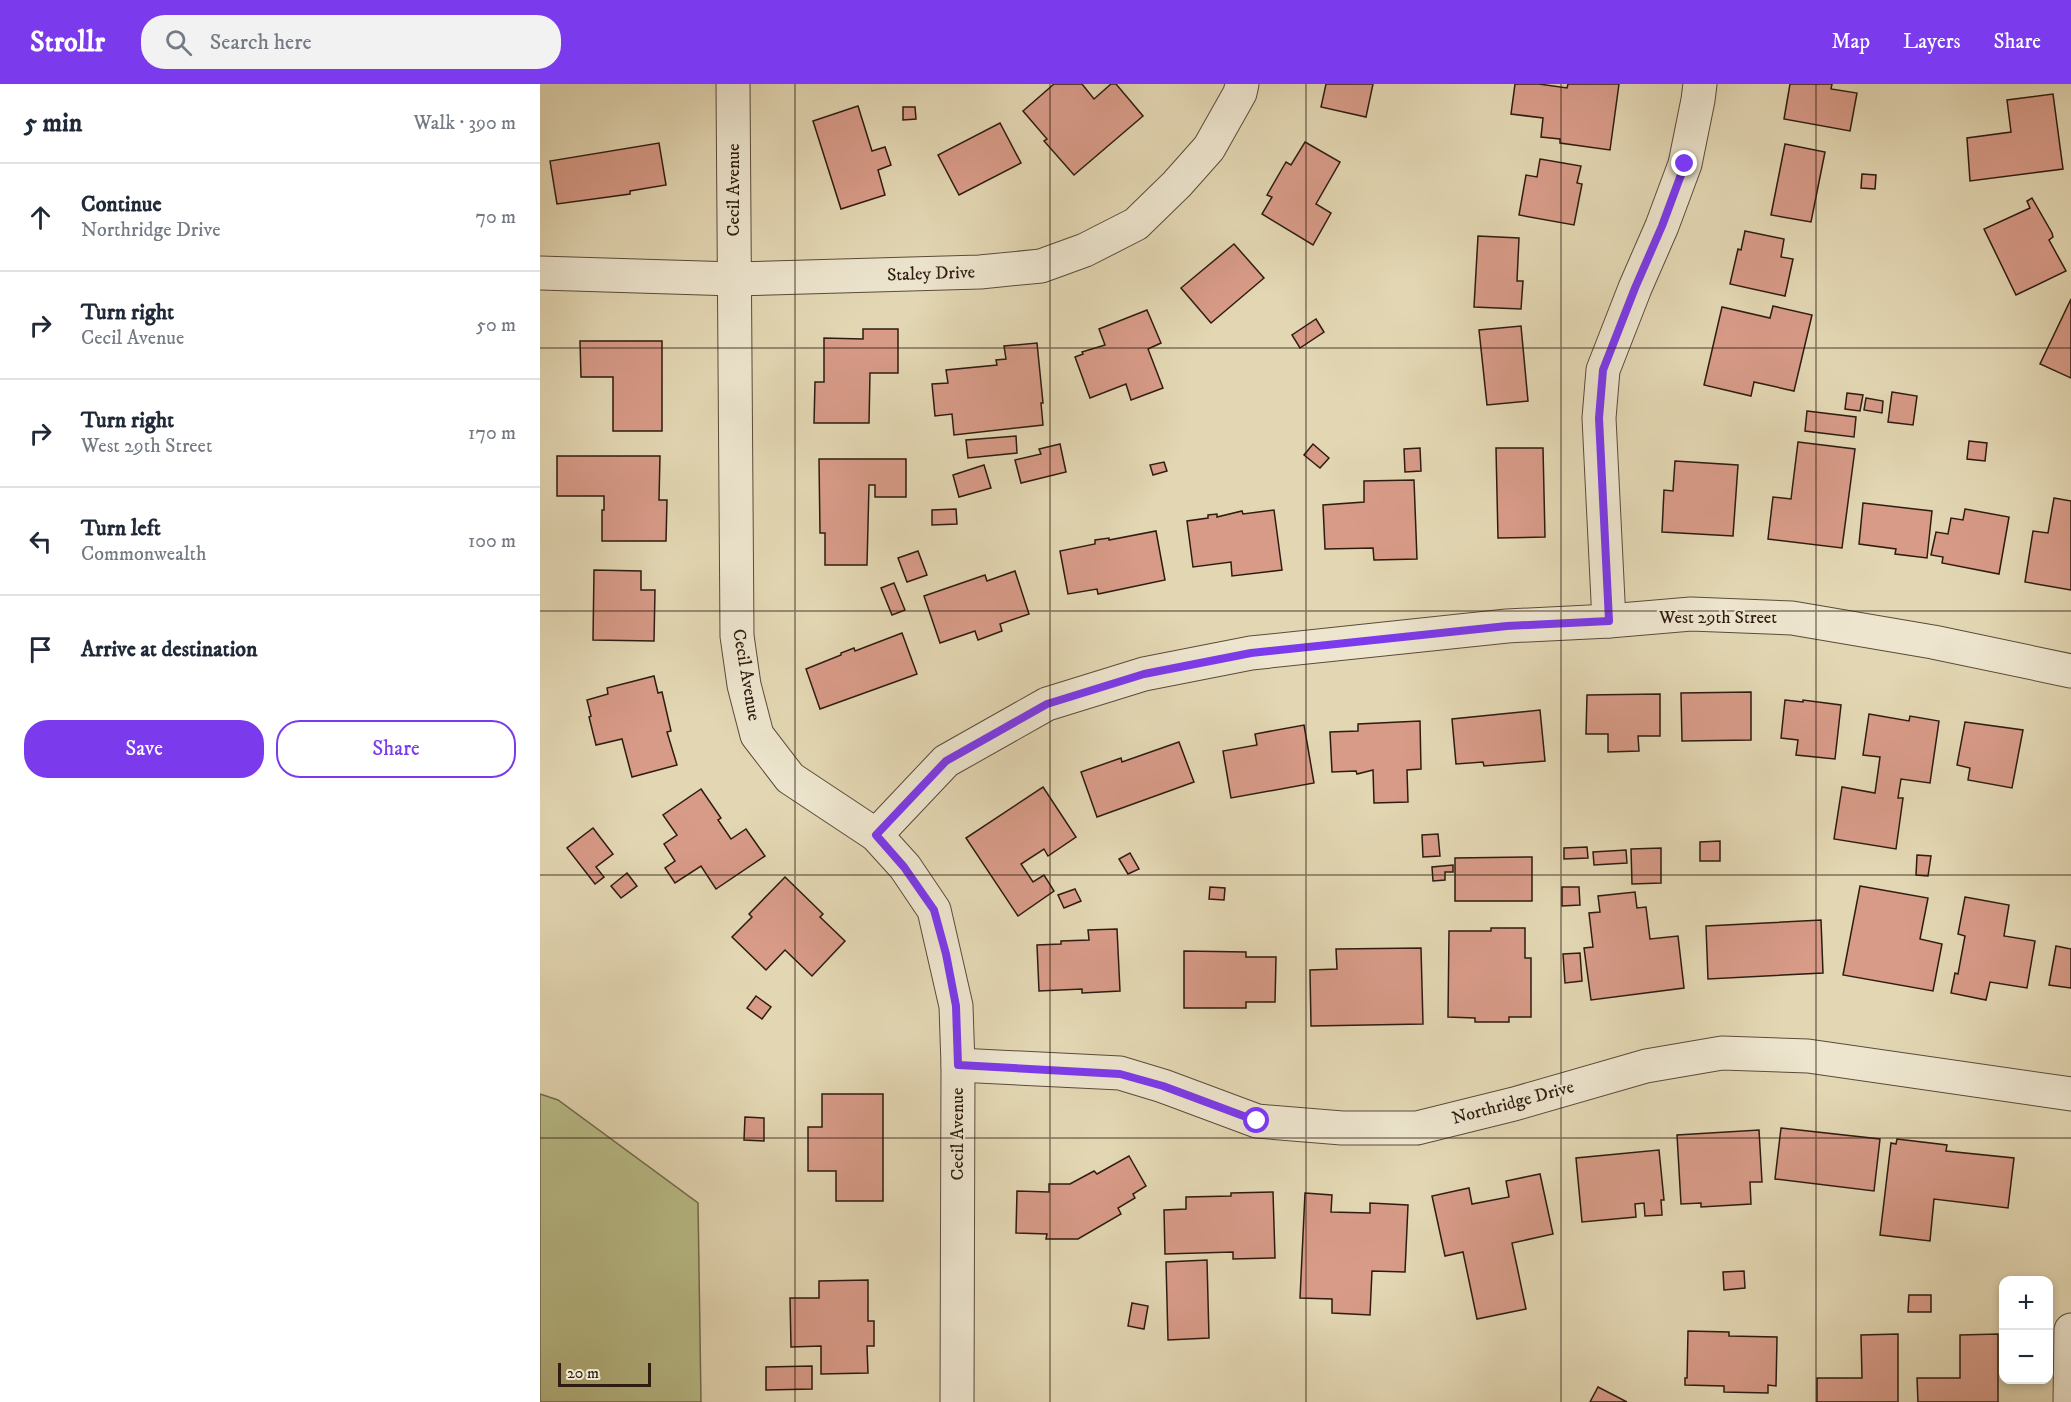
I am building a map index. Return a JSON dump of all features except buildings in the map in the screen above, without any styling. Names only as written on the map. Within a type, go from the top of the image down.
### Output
[{"type":"street","name":"Cecil Avenue","points":[[733,84],[737,636],[744,685],[757,735],[790,778],[876,835],[904,867],[934,910],[946,954],[956,1006],[958,1065],[957,1402]]},
{"type":"street","name":"Staley Drive","points":[[540,273],[735,279],[980,272],[1041,266],[1085,250],[1136,224],[1177,184],[1209,148],[1240,93],[1242,84]]},
{"type":"street","points":[[1609,621],[1599,418],[1603,370],[1685,164],[1700,84]]},
{"type":"street","name":"West 29th Street","points":[[876,835],[946,761],[1047,704],[1144,674],[1251,653],[1507,626],[1691,614],[1792,618],[1933,642],[2071,671]]},
{"type":"street","name":"Northridge Drive","points":[[958,1065],[1120,1074],[1163,1086],[1257,1121],[1342,1128],[1417,1128],[1514,1104],[1646,1066],[1722,1053],[1808,1056],[2071,1094]]},
{"type":"street","points":[[2070,1402],[2071,1329]]},
{"type":"green space","points":[[540,1094],[558,1100],[698,1203],[701,1402],[540,1402]]},
{"type":"route","points":[[1257,1121],[1163,1086],[1120,1074],[958,1065],[956,1006],[946,954],[934,910],[904,867],[876,835],[946,761],[1047,704],[1144,674],[1251,653],[1507,626],[1609,621],[1599,418],[1603,370],[1685,164]]}]
